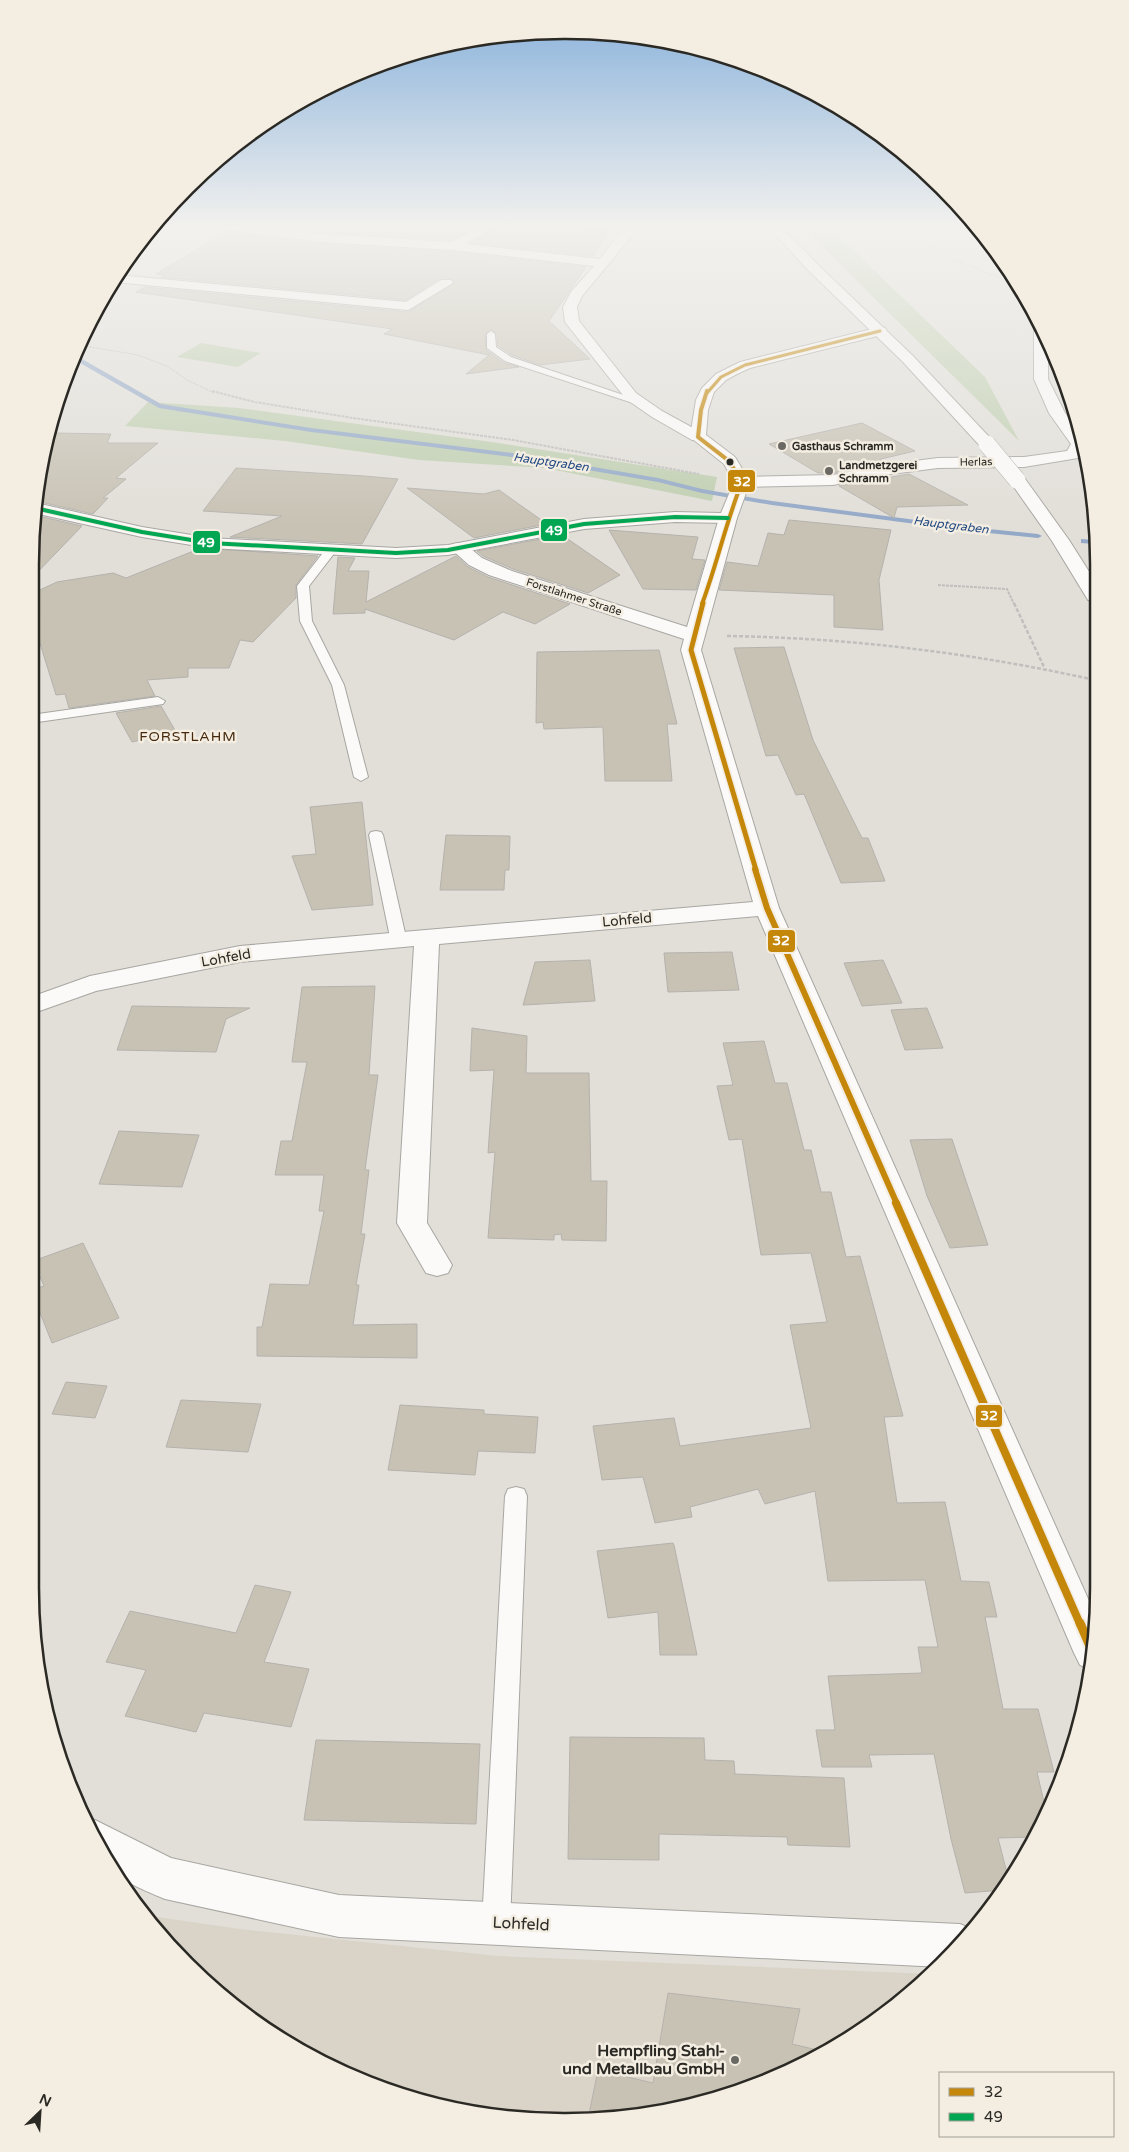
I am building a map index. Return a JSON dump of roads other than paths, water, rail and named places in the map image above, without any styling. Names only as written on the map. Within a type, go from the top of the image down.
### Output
[{"type":"street","points":[[574,324],[631,396],[726,456],[737,468],[742,482],[728,518],[717,563],[700,610],[690,650],[768,908],[1087,1640]]},
{"type":"street","points":[[873,324],[945,397],[1017,480],[1060,540],[1090,588]]},
{"type":"street","points":[[698,437],[702,399],[714,382],[724,373],[745,365],[880,331]]},
{"type":"street","name":"Herlas","points":[[1041,343],[1040,379],[1057,413],[1074,436]]},
{"type":"street","points":[[1040,379],[1056,379]]},
{"type":"street","name":"Herlas","points":[[742,482],[833,480],[891,469],[938,463],[1024,462],[1072,455],[1077,450]]},
{"type":"street","points":[[42,510],[142,532],[210,543],[330,551],[396,553],[459,548],[532,532],[584,524],[675,517],[728,518]]},
{"type":"street","name":"Forstlahmer Straße","points":[[459,548],[471,560],[500,573],[581,601],[649,620],[694,636]]},
{"type":"street","name":"Lohfeld","points":[[39,1003],[90,984],[240,954],[399,942],[426,938],[768,908]]},
{"type":"street","points":[[426,938],[412,1223],[437,1265]]},
{"type":"street","name":"Lohfeld","points":[[107,1847],[165,1878],[339,1916],[949,1945]]},
{"type":"lane","points":[[491,334],[492,348],[508,358],[642,403]]},
{"type":"lane","points":[[330,551],[303,586],[306,621],[338,685],[362,776]]},
{"type":"lane","points":[[39,718],[158,701]]},
{"type":"lane","points":[[376,835],[399,942]]},
{"type":"lane","points":[[496,1923],[516,1496]]},
{"type":"waterway","name":"Hauptgraben","points":[[80,361],[159,406],[311,430],[512,455],[658,480],[702,491],[772,503],[969,529],[1038,536]]},
{"type":"waterway","name":"Hauptgraben","points":[[1084,541],[1089,541]]},
{"type":"place","name":"Gasthaus Schramm","points":[[782,446]]},
{"type":"place","name":"Landmetzgerei Schramm","points":[[829,471]]},
{"type":"place","name":"Hempfling Stahl- und Metallbau GmbH","points":[[735,2060]]},
{"type":"district","name":"FORSTLAHM","points":[[188,736]]}]
